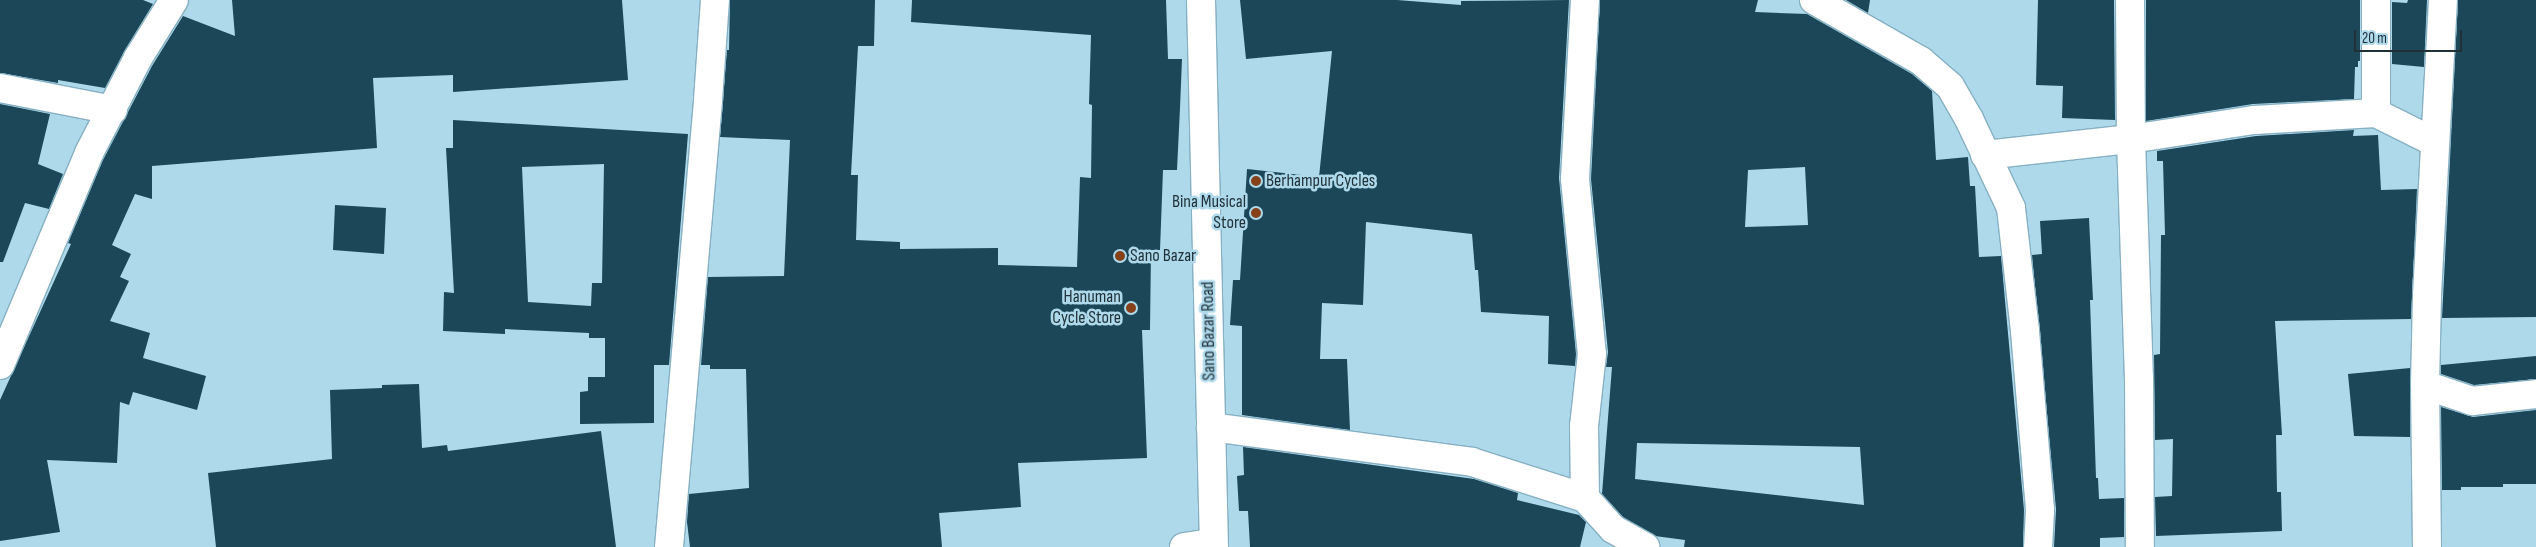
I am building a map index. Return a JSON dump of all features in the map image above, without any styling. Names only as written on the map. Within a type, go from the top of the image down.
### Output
[{"type":"street","points":[[0,365],[67,201],[89,153],[113,110],[138,58],[174,0]]},
{"type":"street","points":[[669,547],[715,0]]},
{"type":"street","name":"Sano Bazar Road","points":[[1201,0],[1214,545]]},
{"type":"street","points":[[1585,0],[1575,179],[1592,354],[1584,426],[1585,498]]},
{"type":"street","points":[[1814,0],[1921,61],[1950,86],[1969,119],[2011,208],[2025,331],[2040,510],[2038,547]]},
{"type":"street","points":[[2130,0],[2131,140],[2139,378],[2140,547]]},
{"type":"street","points":[[2376,0],[2376,113]]},
{"type":"street","points":[[2427,547],[2425,385],[2434,142],[2443,0]]},
{"type":"street","points":[[0,88],[113,110]]},
{"type":"street","points":[[1985,155],[2131,140],[2254,120],[2376,113],[2434,142]]},
{"type":"street","points":[[2425,385],[2472,401],[2536,394]]},
{"type":"street","points":[[1211,427],[1472,462],[1585,498],[1613,529],[1645,547]]},
{"type":"street","points":[[1184,547],[1214,545]]},
{"type":"building","points":[[0,0],[143,0],[153,4],[105,88],[58,80],[58,83],[0,73]]},
{"type":"building","points":[[232,0],[622,0],[628,80],[453,92],[453,75],[373,78],[377,148],[152,166],[152,199],[135,194],[112,245],[131,254],[120,277],[129,281],[110,321],[150,333],[143,358],[206,376],[197,410],[133,392],[129,405],[120,402],[117,463],[47,460],[60,532],[0,541],[0,400],[71,244],[68,243],[103,160],[152,66],[183,16],[235,36]]},
{"type":"building","points":[[730,0],[875,0],[874,46],[858,46],[851,175],[858,175],[856,240],[900,242],[900,249],[998,248],[998,265],[1077,267],[1080,177],[1091,178],[1092,105],[1089,104],[1091,35],[911,22],[912,0],[1166,0],[1168,59],[1182,59],[1180,108],[1177,170],[1163,170],[1160,250],[1151,250],[1150,330],[1142,330],[1147,458],[1018,463],[1021,507],[939,513],[942,547],[690,547],[687,522],[689,494],[749,488],[746,369],[710,369],[710,365],[701,365],[708,277],[784,276],[790,140],[720,137],[727,50],[729,50]]},
{"type":"building","points":[[1240,0],[1397,0],[1461,5],[1461,1],[1569,0],[1559,178],[1576,354],[1575,366],[1548,364],[1549,316],[1481,312],[1478,270],[1475,270],[1472,234],[1366,222],[1363,305],[1322,303],[1320,359],[1347,359],[1350,430],[1242,415],[1242,326],[1230,325],[1233,280],[1240,280],[1247,169],[1319,177],[1332,51],[1246,59]]},
{"type":"building","points":[[1600,0],[1758,0],[1755,12],[1807,14],[1912,74],[1932,91],[1936,160],[1968,157],[1970,186],[1975,186],[1979,257],[2001,256],[2024,510],[2023,547],[1684,547],[1685,540],[1655,536],[1623,517],[1602,494],[1612,367],[1606,367],[1608,352],[1591,179]],"holes":[[[1805,167],[1808,225],[1745,227],[1748,170]],[[1637,443],[1860,447],[1864,505],[1635,479]]]},
{"type":"building","points":[[1846,0],[1870,0],[1868,13]]},
{"type":"building","points":[[2038,0],[2114,0],[2115,120],[2062,118],[2063,86],[2036,85]]},
{"type":"building","points":[[2146,0],[2360,0],[2360,61],[2358,61],[2358,67],[2355,67],[2354,99],[2253,104],[2146,121]]},
{"type":"building","points":[[2408,0],[2427,0],[2424,67],[2392,64],[2392,2],[2407,3]]},
{"type":"building","points":[[2458,0],[2536,0],[2536,317],[2442,318]]},
{"type":"building","points":[[0,104],[50,114],[38,164],[63,174],[49,209],[25,203],[3,262],[0,262]]},
{"type":"building","points":[[453,120],[688,134],[669,365],[654,365],[654,423],[580,424],[580,392],[588,391],[588,377],[605,377],[605,338],[589,338],[589,333],[505,329],[505,334],[443,331],[444,292],[454,293],[446,148],[453,148]],"holes":[[[604,164],[602,283],[592,283],[591,306],[528,302],[522,167]]]},
{"type":"building","points":[[2354,130],[2353,136],[2378,135],[2381,190],[2417,189],[2411,319],[2275,321],[2282,435],[2276,435],[2277,492],[2281,492],[2282,531],[2156,536],[2155,497],[2172,496],[2173,439],[2155,440],[2154,355],[2160,354],[2161,235],[2165,235],[2163,161],[2157,161],[2157,151],[2256,136]]},
{"type":"building","points":[[335,205],[386,208],[384,254],[333,250]]},
{"type":"building","points":[[2089,218],[2093,300],[2090,300],[2096,478],[2098,478],[2099,499],[2124,498],[2124,537],[2100,538],[2100,547],[2054,547],[2056,509],[2032,255],[2042,254],[2040,221]]},
{"type":"building","points":[[2536,356],[2536,379],[2474,385],[2441,374],[2441,365]]},
{"type":"building","points":[[2410,368],[2410,437],[2354,436],[2348,374]]},
{"type":"building","points":[[419,384],[422,448],[447,445],[448,451],[601,431],[616,547],[216,547],[208,473],[332,459],[330,390],[382,388],[382,385]]},
{"type":"building","points":[[2441,407],[2473,417],[2536,410],[2536,484],[2503,484],[2503,487],[2461,487],[2461,490],[2442,490]]},
{"type":"building","points":[[1243,447],[1474,479],[1518,493],[1517,500],[1579,515],[1586,522],[1580,547],[1250,547],[1248,511],[1239,511],[1237,476],[1244,475]]},
{"type":"place","name":"Berhampur Cycles","points":[[1256,181]]},
{"type":"place","name":"Bina Musical Store","points":[[1256,213]]},
{"type":"place","name":"Sano Bazar","points":[[1120,256]]},
{"type":"place","name":"Hanuman Cycle Store","points":[[1131,308]]}]
